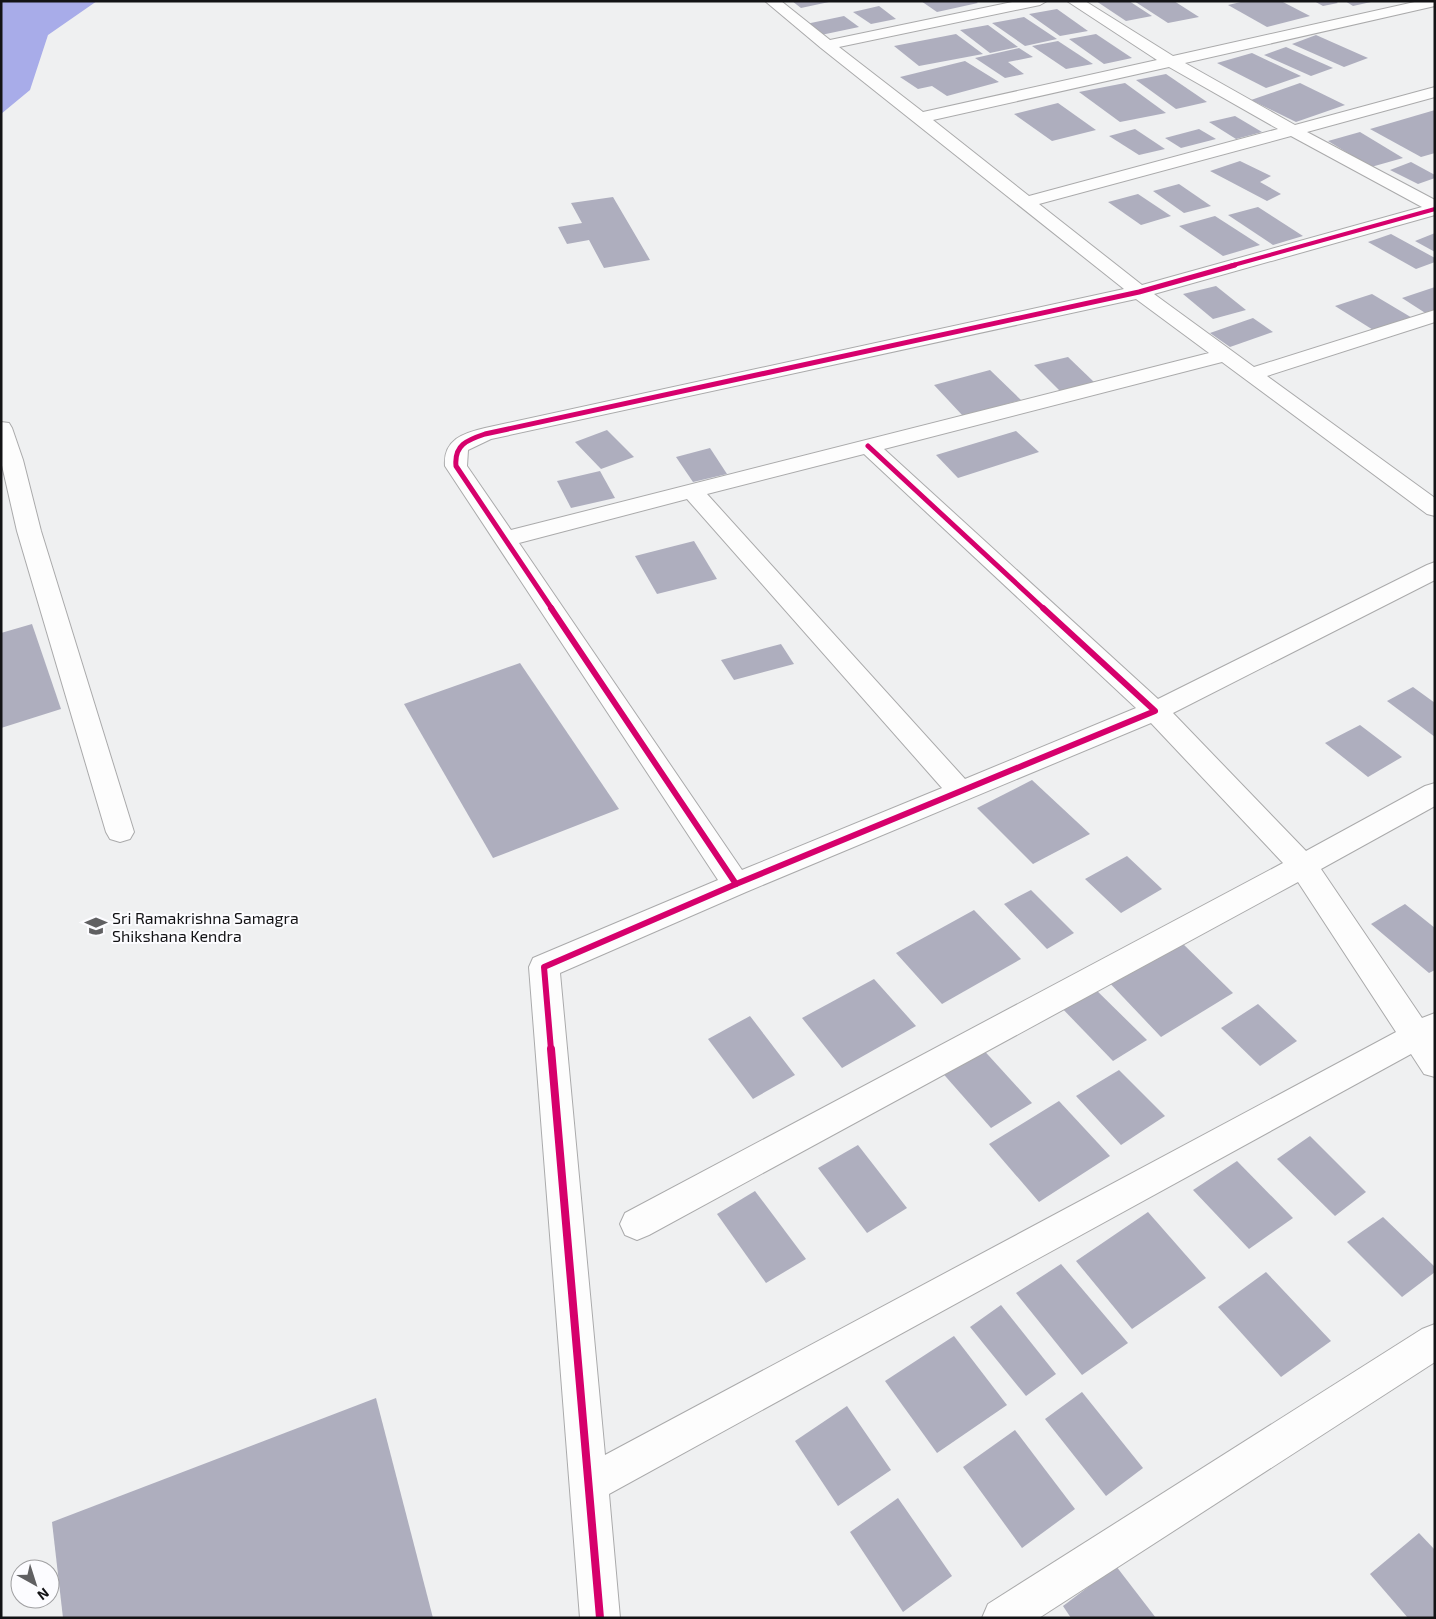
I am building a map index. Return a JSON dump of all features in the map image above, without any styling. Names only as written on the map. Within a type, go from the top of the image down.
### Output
[{"type":"street","points":[[772,1],[1139,292],[1435,509]]},
{"type":"street","points":[[826,45],[1040,1]]},
{"type":"street","points":[[1074,1],[1170,61],[1435,208]]},
{"type":"street","points":[[920,118],[1435,2]]},
{"type":"street","points":[[1027,202],[1435,92]]},
{"type":"street","points":[[736,884],[456,466],[454,456],[458,447],[468,440],[485,434],[1139,292],[1435,208]]},
{"type":"street","points":[[1253,374],[1435,316]]},
{"type":"street","points":[[505,539],[1226,355]]},
{"type":"street","points":[[1,428],[12,460],[29,531],[120,832]]},
{"type":"street","points":[[589,1484],[1429,1042],[1303,866],[1155,711],[868,446]]},
{"type":"street","points":[[692,491],[960,791]]},
{"type":"street","points":[[600,1618],[544,967],[736,884],[1155,711],[1435,570]]},
{"type":"street","points":[[637,1224],[1303,866],[1435,793]]},
{"type":"street","points":[[1002,1618],[1435,1341]]},
{"type":"water","points":[[1,1],[97,1],[48,35],[30,90],[1,114]]},
{"type":"building","points":[[792,1],[828,1],[829,2],[801,8]]},
{"type":"building","points":[[921,1],[975,1],[978,3],[937,12]]},
{"type":"building","points":[[1096,1],[1129,1],[1152,16],[1126,21]]},
{"type":"building","points":[[1134,1],[1174,1],[1199,17],[1168,23]]},
{"type":"building","points":[[1245,1],[1281,1],[1310,16],[1267,27],[1228,5]]},
{"type":"building","points":[[1314,1],[1335,1],[1338,3],[1323,6]]},
{"type":"building","points":[[1345,1],[1371,1],[1371,2],[1353,6]]},
{"type":"building","points":[[879,6],[896,19],[871,24],[853,12]]},
{"type":"building","points":[[1057,9],[1088,31],[1060,36],[1029,14]]},
{"type":"building","points":[[844,16],[859,27],[821,35],[806,24]]},
{"type":"building","points":[[1024,17],[1057,39],[1025,46],[992,23]]},
{"type":"building","points":[[988,25],[1018,47],[990,53],[960,30]]},
{"type":"building","points":[[956,34],[983,54],[919,66],[894,46]]},
{"type":"building","points":[[1096,34],[1132,58],[1104,64],[1069,39]]},
{"type":"building","points":[[1316,35],[1368,58],[1344,67],[1292,44]]},
{"type":"building","points":[[1058,41],[1093,64],[1066,69],[1032,46]]},
{"type":"building","points":[[1286,47],[1333,68],[1311,76],[1264,55]]},
{"type":"building","points":[[1019,48],[1033,57],[1008,62],[1024,74],[1005,78],[975,58]]},
{"type":"building","points":[[1252,53],[1301,76],[1266,88],[1217,63]]},
{"type":"building","points":[[965,61],[999,82],[947,96],[932,86],[918,89],[900,77]]},
{"type":"building","points":[[1166,74],[1207,102],[1176,109],[1136,80]]},
{"type":"building","points":[[1125,83],[1166,113],[1120,122],[1079,92]]},
{"type":"building","points":[[1300,83],[1345,105],[1296,122],[1251,100]]},
{"type":"building","points":[[1058,103],[1096,130],[1052,141],[1014,114]]},
{"type":"building","points":[[1435,110],[1435,153],[1421,157],[1370,129]]},
{"type":"building","points":[[1235,116],[1262,132],[1236,139],[1209,122]]},
{"type":"building","points":[[1135,129],[1165,149],[1139,155],[1109,136]]},
{"type":"building","points":[[1199,129],[1216,139],[1181,148],[1165,138]]},
{"type":"building","points":[[1360,132],[1403,158],[1371,167],[1328,141]]},
{"type":"building","points":[[1240,161],[1271,176],[1260,182],[1281,194],[1267,201],[1210,171]]},
{"type":"building","points":[[1411,162],[1435,175],[1435,178],[1418,184],[1390,170]]},
{"type":"building","points":[[1179,184],[1211,206],[1184,213],[1153,191]]},
{"type":"building","points":[[1138,194],[1171,216],[1141,225],[1108,202]]},
{"type":"building","points":[[613,197],[650,260],[604,268],[589,240],[567,244],[558,227],[582,223],[571,203]]},
{"type":"building","points":[[1258,207],[1303,236],[1273,245],[1228,215]]},
{"type":"building","points":[[1215,216],[1260,245],[1223,256],[1179,226]]},
{"type":"building","points":[[1435,233],[1435,252],[1415,241]]},
{"type":"building","points":[[1391,234],[1435,258],[1435,262],[1416,269],[1368,242]]},
{"type":"building","points":[[1216,286],[1246,310],[1213,319],[1183,294]]},
{"type":"building","points":[[1435,287],[1435,314],[1430,316],[1402,298]]},
{"type":"building","points":[[1372,294],[1414,319],[1378,333],[1335,306]]},
{"type":"building","points":[[1253,318],[1273,332],[1230,347],[1210,333]]},
{"type":"building","points":[[1068,357],[1094,382],[1060,391],[1034,365]]},
{"type":"building","points":[[990,370],[1021,400],[963,416],[934,385]]},
{"type":"building","points":[[607,430],[634,457],[601,469],[575,442]]},
{"type":"building","points":[[1016,431],[1039,452],[958,478],[936,455]]},
{"type":"building","points":[[710,448],[727,474],[693,482],[676,457]]},
{"type":"building","points":[[600,471],[615,498],[571,508],[557,481]]},
{"type":"building","points":[[694,541],[717,579],[657,594],[635,556]]},
{"type":"building","points":[[32,624],[61,709],[1,728],[1,633]]},
{"type":"building","points":[[781,644],[794,664],[734,680],[721,660]]},
{"type":"building","points":[[520,663],[619,809],[493,858],[404,704]]},
{"type":"building","points":[[1413,687],[1435,703],[1435,737],[1387,701]]},
{"type":"building","points":[[1360,725],[1402,757],[1368,777],[1325,743]]},
{"type":"building","points":[[1032,780],[1090,834],[1033,864],[977,808]]},
{"type":"building","points":[[1127,856],[1162,889],[1121,913],[1085,879]]},
{"type":"building","points":[[1031,890],[1074,933],[1047,949],[1004,904]]},
{"type":"building","points":[[1405,904],[1435,928],[1435,970],[1429,973],[1371,924]]},
{"type":"building","points":[[974,910],[1021,959],[942,1004],[896,953]]},
{"type":"building","points":[[1177,938],[1233,993],[1161,1037],[1105,978]]},
{"type":"building","points":[[874,979],[916,1026],[842,1068],[802,1018]]},
{"type":"building","points":[[1089,983],[1147,1040],[1113,1061],[1057,1003]]},
{"type":"building","points":[[1258,1004],[1297,1041],[1260,1066],[1221,1028]]},
{"type":"building","points":[[750,1016],[795,1075],[753,1099],[708,1039]]},
{"type":"building","points":[[979,1045],[1032,1103],[991,1128],[939,1069]]},
{"type":"building","points":[[1119,1070],[1165,1116],[1121,1145],[1076,1096]]},
{"type":"building","points":[[1059,1101],[1110,1156],[1039,1202],[989,1144]]},
{"type":"building","points":[[1310,1136],[1366,1192],[1335,1216],[1277,1159]]},
{"type":"building","points":[[858,1145],[907,1208],[867,1233],[818,1168]]},
{"type":"building","points":[[1237,1161],[1293,1218],[1249,1249],[1193,1190]]},
{"type":"building","points":[[755,1191],[806,1259],[766,1283],[717,1214]]},
{"type":"building","points":[[1148,1212],[1206,1278],[1132,1329],[1076,1261]]},
{"type":"building","points":[[1383,1217],[1435,1267],[1435,1272],[1402,1297],[1347,1242]]},
{"type":"building","points":[[1061,1264],[1128,1343],[1082,1375],[1016,1293]]},
{"type":"building","points":[[1266,1272],[1331,1341],[1281,1377],[1218,1307]]},
{"type":"building","points":[[1001,1305],[1056,1374],[1026,1396],[970,1327]]},
{"type":"building","points":[[954,1336],[1007,1405],[937,1453],[885,1381]]},
{"type":"building","points":[[1082,1392],[1143,1468],[1106,1496],[1045,1419]]},
{"type":"building","points":[[376,1398],[433,1618],[63,1618],[60,1592],[60,1559],[56,1559],[52,1522]]},
{"type":"building","points":[[847,1406],[891,1470],[838,1506],[795,1441]]},
{"type":"building","points":[[1015,1430],[1075,1509],[1022,1548],[963,1467]]},
{"type":"building","points":[[898,1498],[952,1576],[903,1612],[850,1532]]},
{"type":"building","points":[[1419,1533],[1435,1550],[1435,1618],[1408,1618],[1370,1574]]},
{"type":"building","points":[[1116,1566],[1156,1618],[1071,1618],[1063,1606]]},
{"type":"cycle path","points":[[736,884],[456,466],[456,452],[462,444],[472,438],[485,434],[1139,292],[1435,209]]},
{"type":"cycle path","points":[[600,1618],[544,967],[736,884],[1155,711],[868,446]]},
{"type":"place","name":"Sri Ramakrishna Samagra Shikshana Kendra","points":[[96,926]]}]
